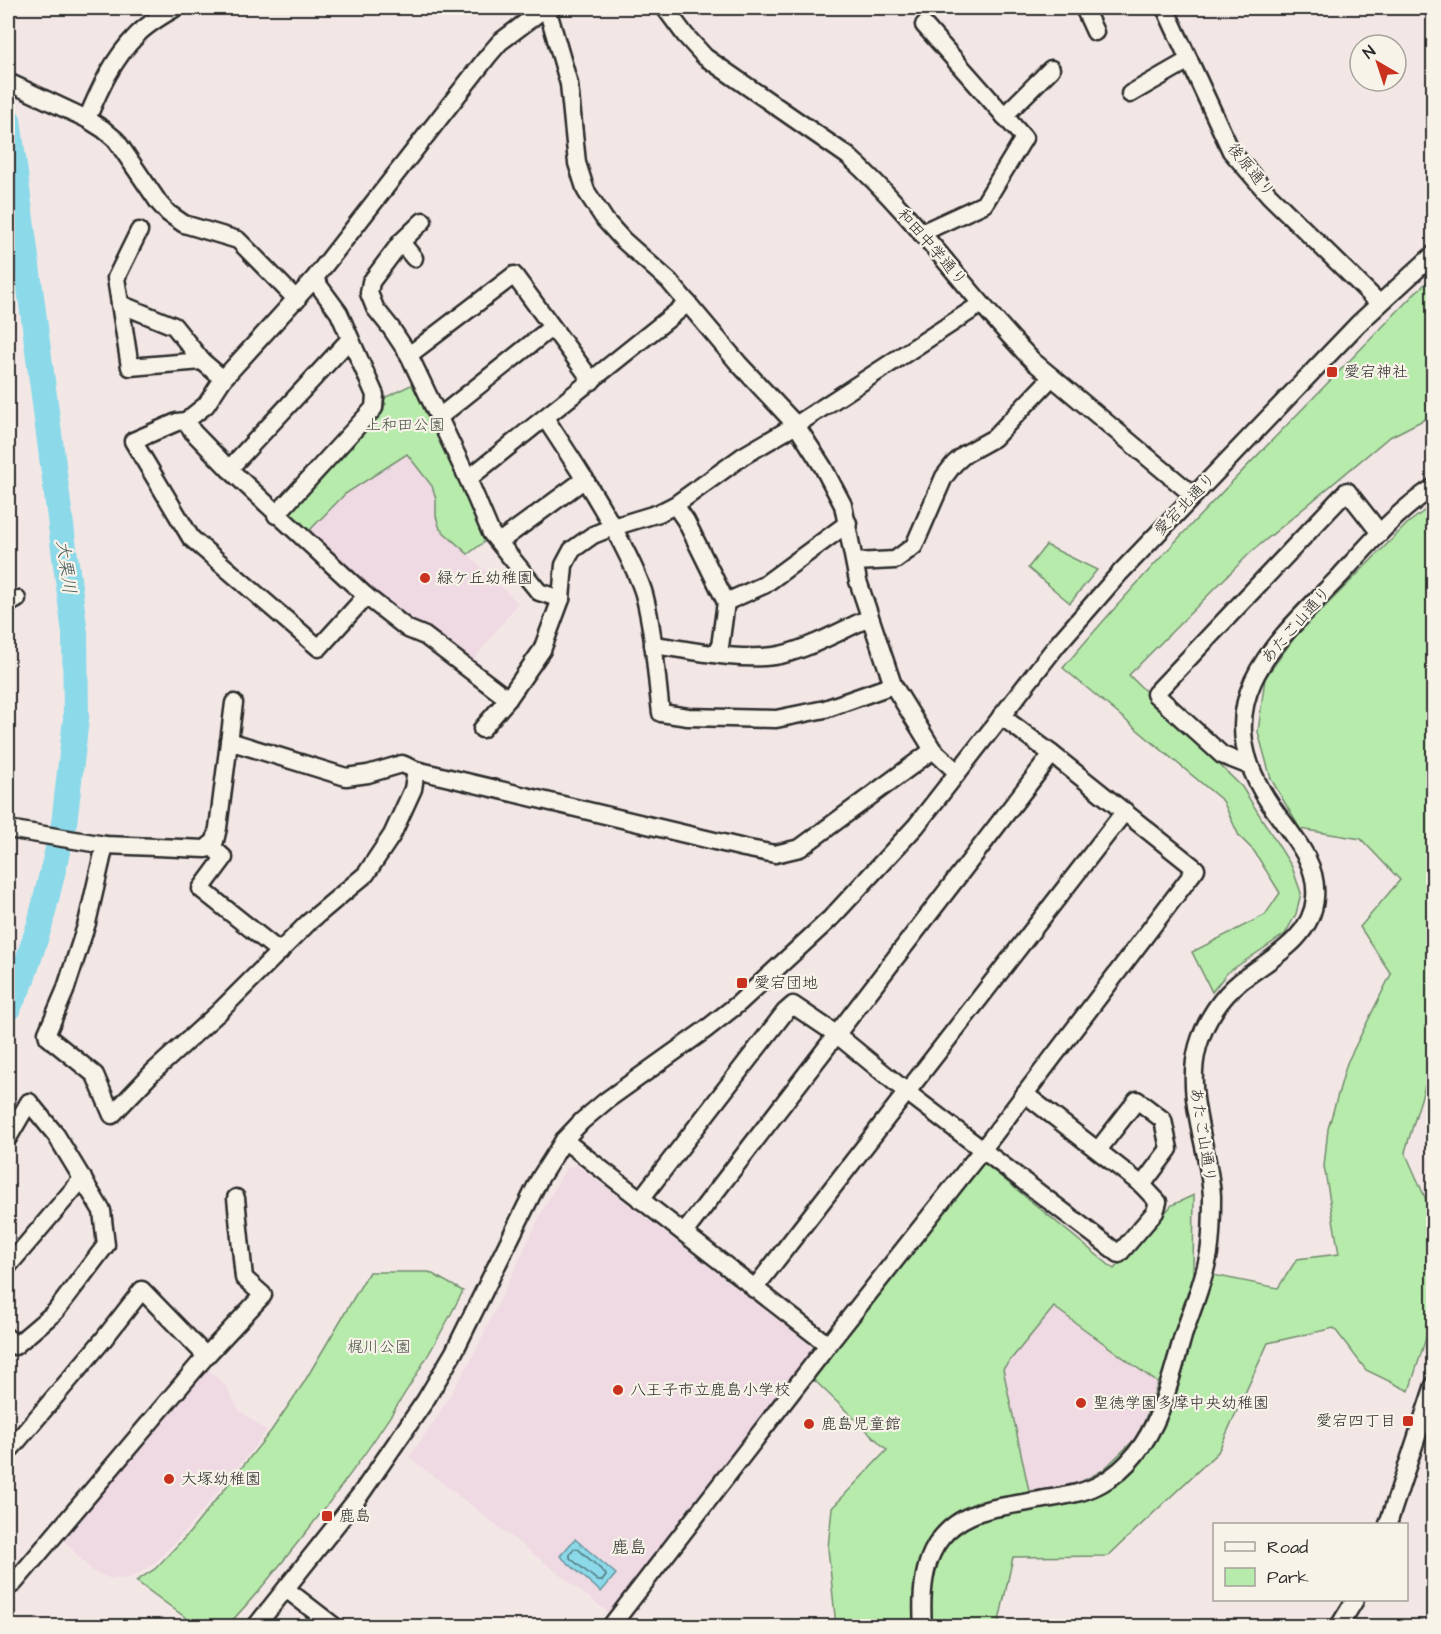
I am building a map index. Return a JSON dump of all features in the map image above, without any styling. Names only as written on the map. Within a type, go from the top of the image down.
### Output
[{"type":"street","points":[[87,119],[108,72],[123,51],[138,33],[175,8]]},
{"type":"street","points":[[366,596],[319,648],[192,538],[133,441],[177,422],[186,421],[206,405],[223,379],[314,279],[488,56],[500,42],[546,8],[569,84],[577,163],[586,191],[605,220],[623,240],[669,281],[739,364],[796,425],[823,466],[843,505],[858,581],[892,685],[933,750],[957,772]]},
{"type":"street","name":"和田中学通り","points":[[665,8],[705,57],[848,156],[921,233],[1010,338],[1052,377],[1193,495]]},
{"type":"street","points":[[1084,8],[1095,32]]},
{"type":"street","name":"後原通り","points":[[1166,8],[1231,151],[1269,195],[1379,303]]},
{"type":"street","points":[[921,233],[984,204],[1024,138],[924,25]]},
{"type":"street","points":[[1130,94],[1189,60]]},
{"type":"street","points":[[1004,116],[1051,69]]},
{"type":"street","points":[[8,82],[87,119],[116,140],[168,213],[184,224],[238,240],[297,300]]},
{"type":"street","points":[[423,221],[400,242],[371,282],[369,293],[375,308],[409,355],[491,533],[539,592],[561,599]]},
{"type":"street","points":[[139,231],[116,278],[130,367],[202,361]]},
{"type":"street","points":[[400,242],[414,258]]},
{"type":"street","name":"愛宕北通り","points":[[256,1626],[360,1495],[425,1401],[471,1320],[540,1178],[564,1140],[582,1121],[608,1100],[705,1030],[798,950],[893,852],[1089,608],[1193,495],[1379,303],[1434,255]]},
{"type":"street","points":[[409,355],[514,275],[592,381]]},
{"type":"street","points":[[276,514],[374,408],[375,395],[339,313],[314,279]]},
{"type":"street","points":[[468,479],[688,303]]},
{"type":"street","points":[[120,304],[174,326],[202,361],[223,379]]},
{"type":"street","points":[[482,729],[508,699],[542,650],[561,599],[564,565],[572,550],[593,535],[659,513],[675,505],[743,456],[796,425],[981,304]]},
{"type":"street","points":[[438,418],[552,327]]},
{"type":"street","points":[[229,469],[350,339]]},
{"type":"street","points":[[855,562],[895,560],[914,546],[944,477],[954,464],[965,454],[994,438],[1052,377]]},
{"type":"street","points":[[545,418],[613,527],[644,594],[661,713],[688,717],[776,719],[825,709],[892,685]]},
{"type":"street","points":[[186,421],[193,432],[229,469],[366,596],[408,629],[425,636],[508,699]]},
{"type":"street","points":[[499,542],[585,479]]},
{"type":"street","name":"あたご山通り","points":[[923,1626],[921,1600],[924,1573],[930,1553],[943,1535],[961,1520],[987,1510],[1079,1493],[1104,1482],[1126,1464],[1146,1442],[1161,1409],[1209,1255],[1211,1190],[1195,1094],[1194,1069],[1198,1046],[1204,1028],[1216,1008],[1239,983],[1296,939],[1308,923],[1316,902],[1315,876],[1303,850],[1262,792],[1250,766],[1244,742],[1244,714],[1248,690],[1259,667],[1279,640],[1398,514],[1434,487]]},
{"type":"street","points":[[1250,766],[1222,755],[1155,694],[1347,491],[1380,533]]},
{"type":"street","points":[[675,505],[686,521],[726,602],[718,654]]},
{"type":"street","points":[[726,602],[764,585],[848,523]]},
{"type":"street","points":[[653,645],[751,657],[776,656],[796,650],[869,618]]},
{"type":"street","points":[[13,830],[103,845],[206,849],[215,841],[218,828],[234,703]]},
{"type":"street","points":[[611,1626],[983,1149],[1196,869],[1001,716]]},
{"type":"street","points":[[230,741],[346,777],[368,774],[402,764],[416,770],[776,854],[800,848],[933,750]]},
{"type":"street","points":[[684,1233],[1052,754]]},
{"type":"street","points":[[103,845],[87,923],[65,991],[47,1033],[48,1037],[95,1075],[112,1115],[153,1072],[219,1012],[309,922],[366,874],[392,835],[413,789],[416,770]]},
{"type":"street","points":[[754,1289],[1125,812]]},
{"type":"street","points":[[210,845],[224,858],[201,889],[279,952]]},
{"type":"street","points":[[640,1200],[785,1012],[793,1005],[836,1034],[908,1093],[1119,1254],[1155,1212],[1158,1202],[1142,1185],[1025,1094]]},
{"type":"street","points":[[1098,1150],[1137,1100],[1163,1120],[1169,1149],[1142,1185]]},
{"type":"street","points":[[8,1138],[29,1102],[56,1135],[102,1211],[106,1245],[55,1312],[15,1346],[8,1338]]},
{"type":"street","points":[[564,1140],[828,1345]]},
{"type":"street","points":[[8,1266],[84,1178]]},
{"type":"street","points":[[10,1580],[206,1356],[263,1295],[244,1278],[236,1198]]},
{"type":"street","points":[[8,1452],[103,1340],[142,1290],[206,1356]]},
{"type":"street","points":[[1389,1523],[1434,1385]]},
{"type":"street","points":[[286,1589],[334,1626]]},
{"type":"street","points":[[1339,1626],[1354,1601]]},
{"type":"shaded area","name":"緑ケ丘幼稚園","points":[[407,454],[432,486],[440,529],[518,603],[472,662],[397,616],[307,533],[345,494]]},
{"type":"shaded area","name":"八王子市立鹿島小学校","points":[[577,1165],[810,1345],[812,1352],[609,1613],[409,1457],[434,1422],[472,1358],[544,1208],[566,1168]]},
{"type":"shaded area","name":"聖徳学園多摩中央幼稚園","points":[[1055,1307],[1158,1383],[1144,1422],[1134,1440],[1103,1470],[1074,1486],[1029,1491],[1003,1368]]},
{"type":"shaded area","name":"大塚幼稚園","points":[[207,1369],[225,1385],[240,1411],[267,1431],[188,1528],[154,1564],[130,1578],[112,1579],[93,1572],[61,1537]]},
{"type":"green space","points":[[1433,277],[1433,415],[1388,438],[1250,553],[1129,675],[1242,787],[1292,867],[1301,893],[1296,914],[1285,934],[1227,973],[1212,992],[1192,952],[1265,915],[1280,893],[1254,851],[1239,836],[1223,801],[1063,668],[1148,571],[1236,477]]},
{"type":"green space","name":"上和田公園","points":[[415,383],[488,539],[468,554],[440,529],[432,486],[407,454],[345,494],[307,533],[289,517],[289,510],[386,404],[384,401],[386,397]]},
{"type":"green space","points":[[1433,504],[1434,1056],[1405,1152],[1433,1212],[1434,1313],[1409,1391],[1366,1370],[1334,1328],[1268,1343],[1218,1452],[1108,1556],[1013,1557],[998,1626],[836,1626],[828,1548],[832,1508],[887,1450],[812,1378],[983,1162],[1114,1269],[1172,1205],[1194,1195],[1193,1271],[1278,1288],[1297,1259],[1339,1254],[1324,1166],[1328,1129],[1347,1063],[1391,974],[1360,927],[1400,880],[1361,839],[1300,829],[1271,779],[1258,732],[1265,678],[1295,637],[1407,524]],"holes":[[[1054,1307],[1158,1383],[1144,1422],[1134,1440],[1103,1470],[1074,1486],[1029,1491],[1003,1369]]]},
{"type":"green space","points":[[1046,545],[1097,570],[1070,603],[1028,568]]},
{"type":"green space","name":"梶川公園","points":[[369,1272],[429,1272],[463,1291],[407,1391],[319,1516],[227,1626],[197,1626],[136,1581],[155,1569],[190,1532],[271,1431],[303,1384]]},
{"type":"water","points":[[575,1539],[616,1574],[601,1592],[560,1556]]},
{"type":"waterway","name":"大栗川","points":[[8,120],[75,633],[76,719],[64,824],[40,924],[21,982],[8,1008]]},
{"type":"place","name":"愛宕神社","points":[[1332,372]]},
{"type":"place","name":"緑ケ丘幼稚園","points":[[425,578]]},
{"type":"place","name":"愛宕団地","points":[[742,983]]},
{"type":"place","name":"八王子市立鹿島小学校","points":[[618,1390]]},
{"type":"place","name":"聖徳学園多摩中央幼稚園","points":[[1081,1403]]},
{"type":"place","name":"愛宕四丁目","points":[[1408,1421]]},
{"type":"place","name":"鹿島児童館","points":[[809,1424]]},
{"type":"place","name":"大塚幼稚園","points":[[169,1479]]},
{"type":"place","name":"鹿島","points":[[327,1516]]},
{"type":"district","name":"鹿島","points":[[629,1547]]}]
